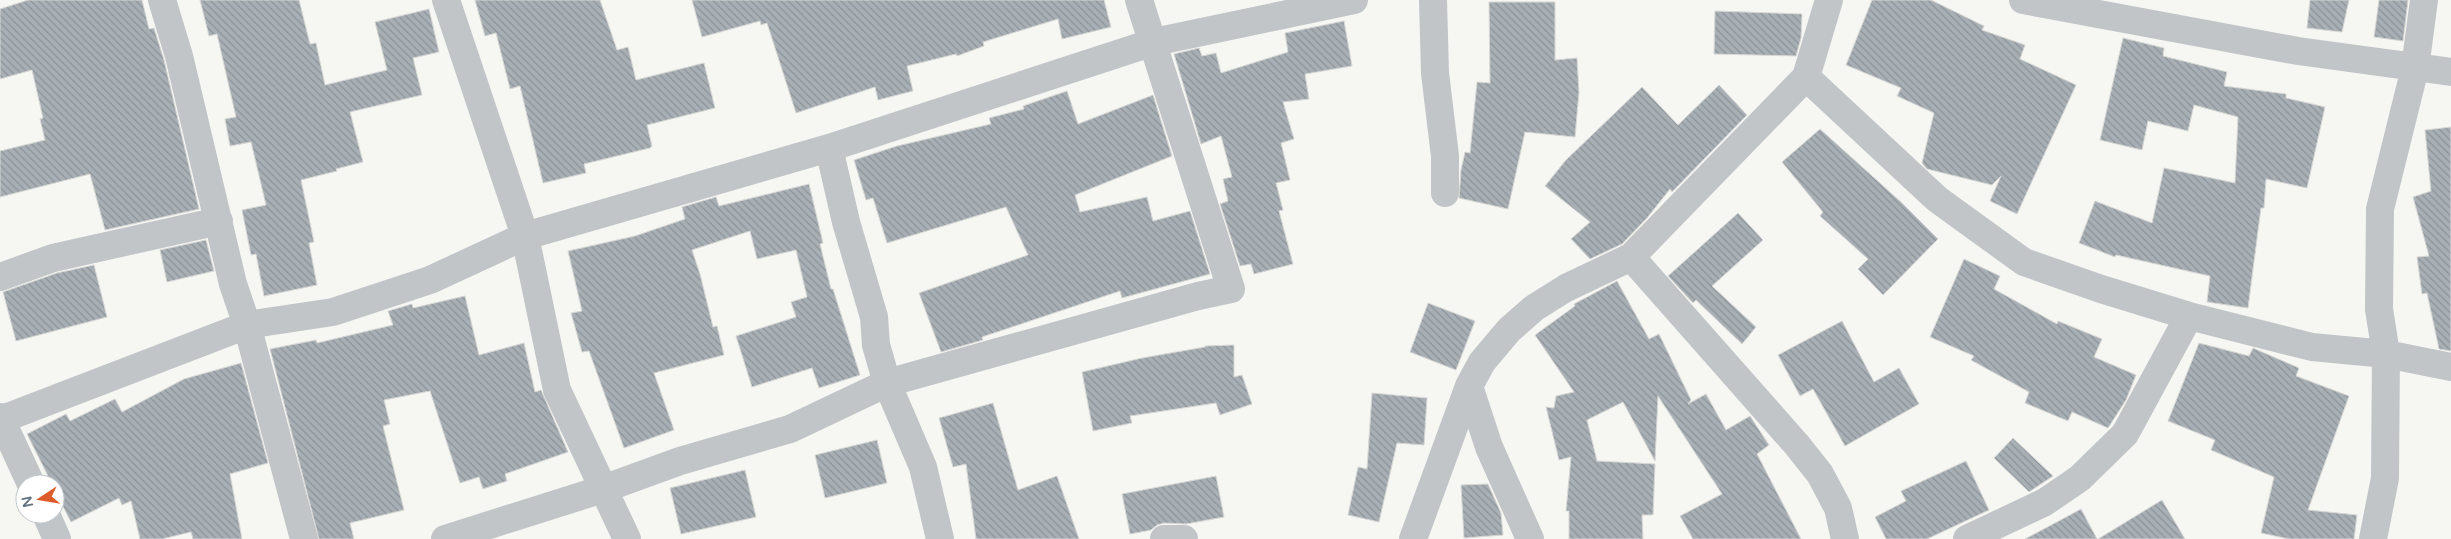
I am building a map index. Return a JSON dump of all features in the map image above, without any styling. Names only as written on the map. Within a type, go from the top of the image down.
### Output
[{"type":"street","points":[[162,0],[179,56],[233,284],[247,324],[304,539]]},
{"type":"street","points":[[446,0],[525,236],[557,390],[627,539]]},
{"type":"street","points":[[445,539],[602,489],[680,461],[790,429],[887,383],[951,367],[1198,296],[1231,289],[1154,42],[1139,0]]},
{"type":"street","points":[[26,474],[0,419],[247,324],[333,312],[430,280],[525,236],[829,148],[1154,42],[1354,0]]},
{"type":"street","points":[[1433,0],[1434,72],[1445,156],[1444,193]]},
{"type":"street","points":[[1413,539],[1469,386],[1482,362],[1509,330],[1534,308],[1566,288],[1631,257],[1806,77],[1829,0]]},
{"type":"street","points":[[2023,0],[2298,51],[2451,72]]},
{"type":"street","points":[[2373,539],[2385,478],[2386,354],[2379,309],[2380,209],[2415,68],[2424,0]]},
{"type":"street","points":[[1806,77],[1937,199],[2024,262],[2101,289],[2189,316],[2312,347],[2386,354],[2451,367]]},
{"type":"street","points":[[829,148],[846,222],[874,317],[876,344],[887,383],[923,467],[940,539]]},
{"type":"street","points":[[0,277],[53,258],[219,221]]},
{"type":"street","points":[[1631,257],[1797,445],[1820,474],[1838,508],[1845,539]]},
{"type":"street","points":[[1967,539],[2045,502],[2080,478],[2125,434],[2189,316]]},
{"type":"street","points":[[1469,386],[1489,447],[1530,539]]},
{"type":"street","points":[[50,524],[57,539]]},
{"type":"street","points":[[1164,539],[1184,539]]},
{"type":"building","points":[[28,0],[142,0],[149,29],[154,28],[164,60],[199,209],[105,230],[90,174],[0,197],[0,151],[45,140],[40,119],[43,118],[32,70],[0,79],[0,9]]},
{"type":"building","points":[[200,0],[299,0],[310,44],[316,43],[325,85],[387,70],[375,22],[429,9],[439,52],[413,58],[422,95],[350,112],[363,162],[301,180],[314,242],[309,243],[317,285],[264,296],[256,254],[251,255],[242,210],[266,205],[251,142],[230,146],[225,119],[236,117],[217,34],[209,36]]},
{"type":"building","points":[[475,0],[600,0],[617,50],[628,47],[636,80],[704,63],[715,108],[647,125],[652,146],[650,148],[584,164],[586,173],[543,183],[520,86],[510,89],[496,33],[485,36]]},
{"type":"building","points":[[692,0],[1104,0],[1111,27],[1062,39],[1058,19],[983,42],[984,46],[957,56],[956,54],[907,66],[913,91],[878,100],[875,87],[796,113],[767,23],[761,25],[760,21],[702,37]]},
{"type":"building","points":[[1872,0],[1931,0],[1984,26],[1982,30],[2025,45],[2020,59],[2076,85],[2017,214],[1990,201],[2001,176],[1992,185],[1927,169],[1922,163],[1934,113],[1897,96],[1901,88],[1846,65]]},
{"type":"building","points":[[2310,0],[2349,0],[2342,32],[2307,28]]},
{"type":"building","points":[[2379,0],[2408,0],[2403,41],[2374,37]]},
{"type":"building","points":[[1489,2],[1555,2],[1555,60],[1577,58],[1579,92],[1575,137],[1525,132],[1508,209],[1459,198],[1461,170],[1465,152],[1470,153],[1477,82],[1490,83]]},
{"type":"building","points":[[1715,11],[1802,14],[1801,38],[1796,56],[1714,54]]},
{"type":"building","points":[[1344,21],[1352,66],[1305,74],[1309,99],[1283,102],[1294,139],[1281,143],[1290,180],[1276,183],[1283,210],[1279,211],[1293,264],[1254,274],[1251,264],[1240,266],[1220,204],[1228,201],[1223,179],[1232,177],[1221,136],[1201,144],[1174,54],[1199,48],[1202,56],[1216,53],[1221,73],[1288,52],[1285,33]]},
{"type":"building","points":[[2123,38],[2164,48],[2163,56],[2227,72],[2224,86],[2286,94],[2286,98],[2325,107],[2307,188],[2266,179],[2264,208],[2261,208],[2248,308],[2207,302],[2210,276],[2116,255],[2115,257],[2079,243],[2095,201],[2152,223],[2164,168],[2235,183],[2238,117],[2194,105],[2188,131],[2148,121],[2142,150],[2100,140]]},
{"type":"building","points":[[1719,85],[1747,115],[1672,192],[1670,189],[1647,218],[1622,244],[1590,259],[1571,239],[1590,222],[1545,186],[1566,160],[1642,87],[1678,125]]},
{"type":"building","points":[[1067,91],[1078,124],[1153,95],[1172,156],[1075,195],[1080,212],[1147,197],[1153,221],[1190,211],[1210,274],[1122,298],[1120,291],[982,337],[983,340],[941,352],[919,293],[1028,255],[1006,207],[887,243],[873,198],[866,200],[854,160],[897,146],[991,124],[989,118],[1024,109],[1023,106]]},
{"type":"building","points":[[2451,127],[2451,351],[2439,349],[2427,293],[2422,294],[2417,257],[2429,256],[2413,197],[2431,191],[2425,130]]},
{"type":"building","points":[[1820,129],[1902,203],[1938,239],[1883,295],[1858,269],[1868,259],[1820,216],[1823,212],[1782,162]]},
{"type":"building","points":[[809,184],[823,243],[820,244],[831,289],[833,289],[860,375],[819,388],[812,368],[752,387],[736,336],[796,317],[791,302],[807,297],[796,250],[757,259],[750,231],[692,250],[713,327],[717,326],[724,355],[654,373],[674,430],[624,448],[589,351],[582,352],[571,313],[582,311],[568,251],[635,236],[685,219],[682,207],[716,197],[719,206]]},
{"type":"building","points":[[1738,213],[1763,240],[1712,286],[1756,327],[1742,344],[1696,300],[1693,303],[1668,276]]},
{"type":"building","points":[[206,240],[214,271],[167,282],[160,250]]},
{"type":"building","points":[[1964,259],[2000,276],[1994,289],[2057,324],[2058,321],[2102,339],[2094,357],[2136,375],[2126,400],[2108,428],[2072,412],[2068,421],[2025,403],[2029,392],[1971,360],[1974,356],[1930,337]]},
{"type":"building","points":[[94,265],[107,317],[16,341],[3,292],[57,273]]},
{"type":"building","points":[[1617,281],[1649,339],[1659,334],[1691,400],[1688,404],[1706,394],[1726,430],[1750,416],[1769,445],[1757,454],[1801,539],[1693,539],[1680,516],[1722,494],[1658,396],[1655,461],[1623,402],[1587,420],[1597,461],[1655,464],[1653,515],[1642,515],[1643,539],[1569,539],[1569,511],[1566,511],[1571,457],[1559,460],[1546,407],[1554,408],[1556,396],[1574,392],[1535,335],[1575,306],[1574,304]]},
{"type":"building","points":[[465,296],[479,355],[524,343],[535,392],[541,390],[568,452],[505,474],[507,481],[483,489],[479,477],[460,483],[430,391],[384,400],[390,424],[383,426],[404,510],[350,523],[354,539],[319,539],[270,349],[316,340],[317,343],[393,325],[388,311],[412,304],[413,308]]},
{"type":"building","points":[[1428,303],[1475,321],[1456,370],[1410,352]]},
{"type":"building","points":[[1842,321],[1874,382],[1899,368],[1919,404],[1845,446],[1813,389],[1800,396],[1778,355]]},
{"type":"building","points":[[2199,343],[2249,356],[2253,348],[2299,368],[2296,376],[2349,396],[2308,510],[2357,515],[2354,539],[2289,539],[2261,533],[2274,477],[2211,450],[2215,440],[2168,421]]},
{"type":"building","points":[[1234,345],[1234,377],[1242,375],[1252,404],[1220,415],[1216,403],[1130,416],[1132,423],[1093,431],[1082,372],[1205,346]]},
{"type":"building","points":[[241,363],[268,463],[230,474],[242,539],[193,539],[191,532],[162,539],[140,539],[131,501],[122,505],[119,498],[71,522],[65,510],[65,474],[47,474],[27,434],[66,414],[70,421],[115,399],[122,412],[184,379]]},
{"type":"building","points":[[1372,393],[1427,398],[1424,445],[1397,443],[1379,522],[1348,515],[1358,467],[1367,469]]},
{"type":"building","points":[[993,403],[1018,490],[1057,476],[1079,539],[976,539],[966,464],[953,467],[939,418]]},
{"type":"building","points":[[2013,438],[2053,476],[2029,492],[1994,458]]},
{"type":"building","points":[[877,440],[887,483],[825,498],[815,455]]},
{"type":"building","points":[[1966,461],[1989,510],[1927,539],[1886,539],[1875,517],[1906,501],[1901,491]]},
{"type":"building","points":[[745,470],[756,517],[681,534],[670,488]]},
{"type":"building","points":[[1216,476],[1224,517],[1186,524],[1164,523],[1157,525],[1151,530],[1130,534],[1122,494]]},
{"type":"building","points":[[1488,484],[1501,513],[1503,535],[1464,538],[1461,485]]},
{"type":"building","points":[[2162,500],[2185,539],[2098,539]]},
{"type":"building","points":[[2081,509],[2097,539],[2025,539],[2070,515]]}]
